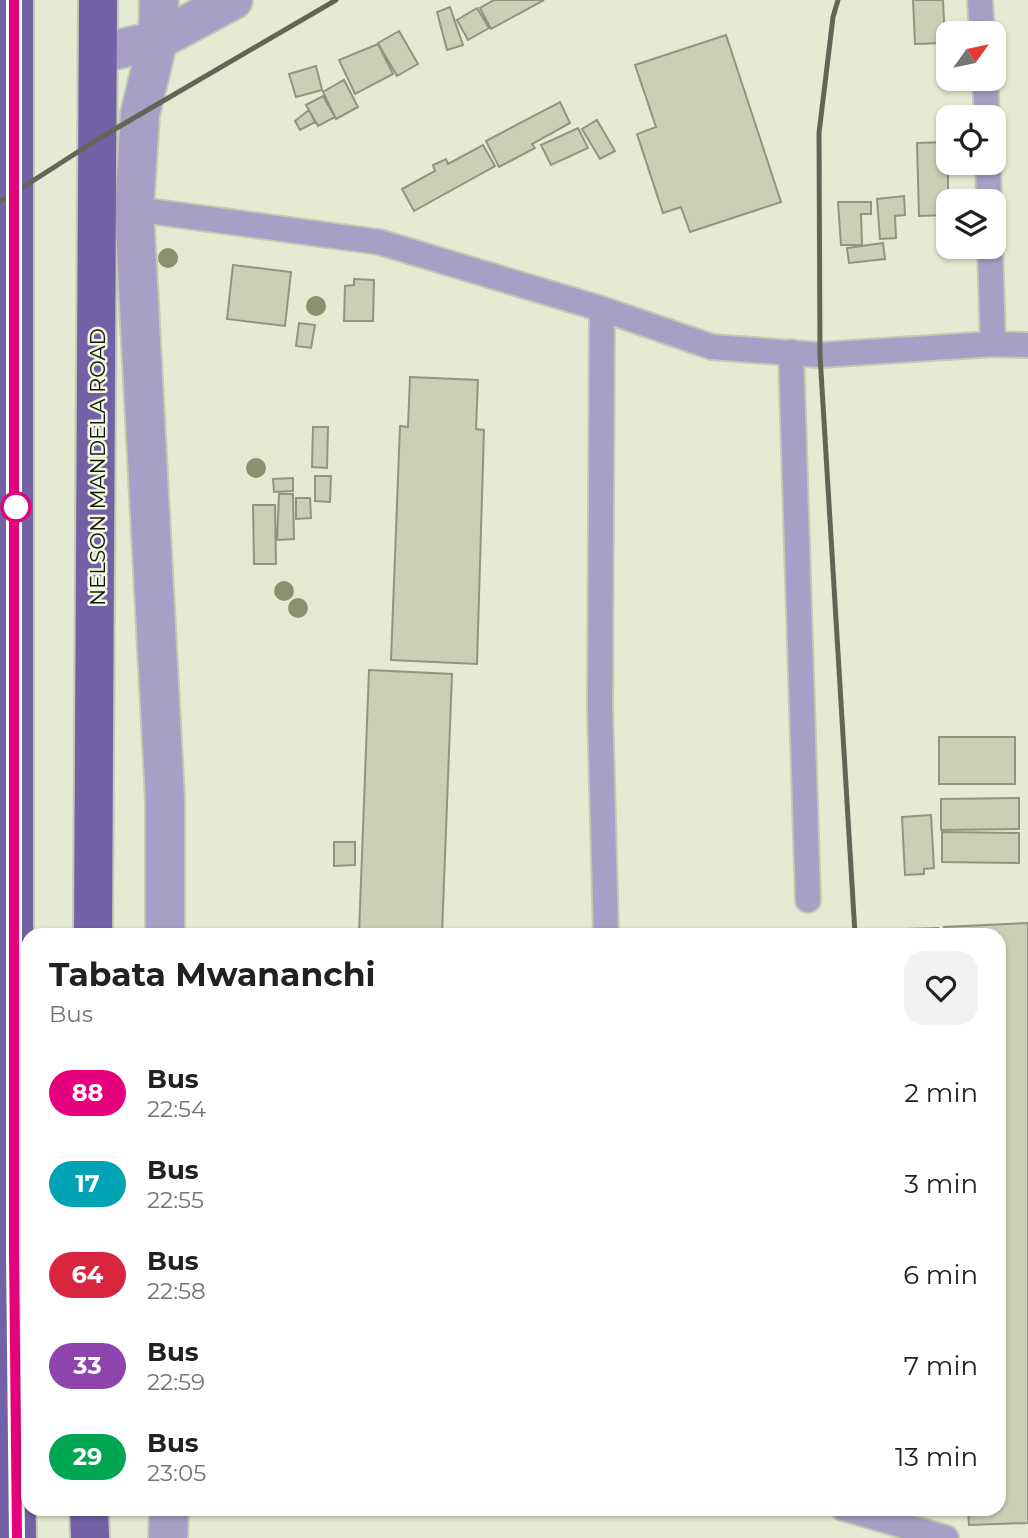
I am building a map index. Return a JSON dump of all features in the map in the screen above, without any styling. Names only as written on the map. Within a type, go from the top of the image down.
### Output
[{"type":"main road","points":[[14,0],[7,134],[18,1538]]},
{"type":"main road","name":"NELSON MANDELA ROAD","points":[[93,928],[116,210],[98,54],[98,0]]},
{"type":"main road","points":[[89,1516],[90,1538]]},
{"type":"street","points":[[159,0],[158,40],[116,210],[165,800],[165,928]]},
{"type":"street","points":[[98,54],[158,40],[233,0]]},
{"type":"street","points":[[168,1538],[169,1516]]},
{"type":"lane","points":[[980,0],[981,21]]},
{"type":"lane","points":[[116,210],[379,242],[602,309],[712,347],[820,355],[993,344],[1028,345]]},
{"type":"lane","points":[[990,259],[993,344]]},
{"type":"lane","points":[[602,309],[600,708],[606,928]]},
{"type":"lane","points":[[791,352],[807,900]]},
{"type":"lane","points":[[870,1516],[946,1538]]},
{"type":"building","points":[[494,0],[544,0],[491,29],[480,8]]},
{"type":"building","points":[[913,0],[943,0],[944,21],[936,21],[936,43],[915,44]]},
{"type":"building","points":[[450,7],[463,45],[447,50],[437,12]]},
{"type":"building","points":[[477,8],[489,28],[468,40],[457,20]]},
{"type":"building","points":[[399,31],[418,64],[397,76],[378,43]]},
{"type":"building","points":[[726,35],[781,202],[690,232],[681,207],[663,213],[637,134],[656,127],[635,65]]},
{"type":"building","points":[[378,44],[393,74],[355,94],[339,60]]},
{"type":"building","points":[[316,66],[322,90],[296,97],[289,74]]},
{"type":"building","points":[[344,80],[358,107],[336,119],[323,92]]},
{"type":"building","points":[[323,96],[335,117],[318,126],[306,105]]},
{"type":"building","points":[[560,102],[570,123],[532,144],[535,148],[499,167],[486,141]]},
{"type":"building","points":[[309,110],[315,122],[300,130],[295,121]]},
{"type":"building","points":[[597,120],[615,151],[600,159],[582,129]]},
{"type":"building","points":[[578,128],[588,148],[551,165],[541,145]]},
{"type":"building","points":[[936,142],[936,175],[948,175],[948,189],[936,189],[936,215],[919,216],[917,143]]},
{"type":"building","points":[[483,145],[495,166],[414,211],[402,189],[435,171],[433,165],[446,159],[448,164]]},
{"type":"building","points":[[904,196],[905,215],[895,216],[896,238],[880,239],[877,199]]},
{"type":"building","points":[[838,202],[871,202],[871,214],[861,214],[862,245],[841,245]]},
{"type":"building","points":[[883,243],[885,259],[849,263],[847,248]]},
{"type":"building","points":[[233,265],[291,272],[285,326],[227,319]]},
{"type":"building","points":[[354,279],[374,280],[373,321],[344,321],[345,286],[354,285]]},
{"type":"building","points":[[299,323],[315,325],[311,348],[296,346]]},
{"type":"building","points":[[410,377],[478,380],[476,429],[484,430],[477,664],[391,660],[400,426],[408,427]]},
{"type":"building","points":[[313,427],[328,427],[327,468],[312,467]]},
{"type":"building","points":[[315,476],[331,476],[330,502],[315,501]]},
{"type":"building","points":[[293,478],[293,491],[274,492],[273,479]]},
{"type":"building","points":[[279,494],[293,494],[294,539],[277,540]]},
{"type":"building","points":[[296,498],[310,498],[311,518],[296,519]]},
{"type":"building","points":[[253,505],[275,505],[276,564],[254,564]]},
{"type":"building","points":[[369,670],[452,674],[442,928],[359,928]]},
{"type":"building","points":[[939,737],[1015,737],[1015,784],[939,784]]},
{"type":"building","points":[[1019,798],[1019,829],[941,830],[941,799]]},
{"type":"building","points":[[931,815],[934,868],[924,869],[924,874],[905,875],[902,817]]},
{"type":"building","points":[[942,832],[1019,833],[1019,863],[942,862]]},
{"type":"building","points":[[334,842],[355,842],[355,865],[334,866]]},
{"type":"building","points":[[1028,923],[1028,1523],[969,1525],[968,1516],[1006,1516],[1006,928],[944,927]]},
{"type":"railway","points":[[0,202],[98,139],[336,0]]},
{"type":"railway","points":[[838,0],[833,17],[819,133],[820,355],[855,928]]},
{"type":"bus line","name":"88","points":[[14,0],[14,1314],[17,1538]]}]
